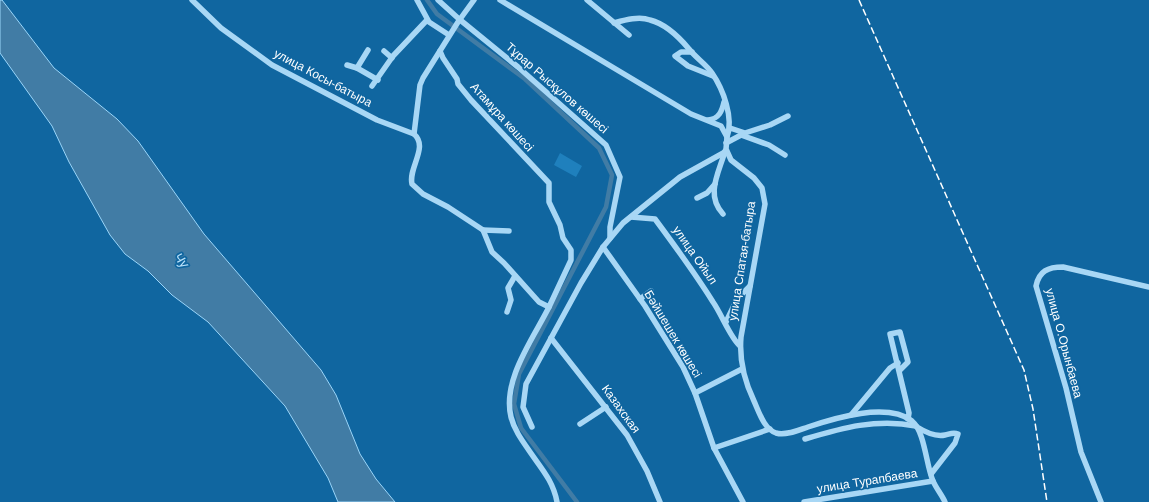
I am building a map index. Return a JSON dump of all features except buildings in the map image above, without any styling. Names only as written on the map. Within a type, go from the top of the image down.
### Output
[{"type":"street","name":"улица Косы-батыра","points":[[192,0],[221,28],[272,65],[377,120],[414,134]]},
{"type":"street","points":[[417,0],[427,20],[450,34]]},
{"type":"street","name":"Тұрар Рысқұлов көшесі","points":[[438,0],[458,20],[518,67],[606,145],[620,177],[610,227],[610,238]]},
{"type":"street","points":[[474,0],[458,20],[420,85],[414,134],[418,137],[420,146],[411,175],[412,184],[423,194],[448,207],[484,230],[509,231]]},
{"type":"street","name":"улица Спатая-батыра","points":[[500,0],[691,114],[721,126],[731,160],[754,178],[762,188],[765,204],[740,346],[742,369],[756,406],[770,429]]},
{"type":"street","points":[[587,0],[630,35]]},
{"type":"street","points":[[614,23],[641,19],[650,20],[682,39],[713,76],[730,113],[730,128],[715,184],[714,198],[723,214]]},
{"type":"street","points":[[372,86],[378,80],[392,58],[427,20]]},
{"type":"street","points":[[357,68],[368,50]]},
{"type":"street","points":[[384,51],[392,58]]},
{"type":"street","name":"Атамұра көшесі","points":[[440,51],[457,79],[458,84],[471,100],[526,160],[542,173],[549,183],[549,202],[560,225],[563,238],[572,254],[571,260],[549,307]]},
{"type":"street","points":[[692,52],[681,52],[675,56],[688,66],[713,76]]},
{"type":"street","points":[[347,65],[357,68],[378,80]]},
{"type":"street","points":[[708,120],[714,120],[719,116],[724,101]]},
{"type":"street","points":[[532,427],[523,407],[524,390],[530,373],[603,247],[610,238],[631,217],[680,177],[726,145],[743,134],[770,125],[788,116]]},
{"type":"street","points":[[730,128],[763,143],[784,155]]},
{"type":"street","points":[[698,198],[707,193],[715,184]]},
{"type":"street","name":"улица Ойыл","points":[[631,217],[655,219],[686,259],[726,322],[732,337],[740,346]]},
{"type":"street","points":[[484,230],[492,252],[504,263],[539,302],[549,307],[512,379],[510,410],[514,426],[519,436],[550,478],[557,502]]},
{"type":"street","name":"Бәйшешек көшесі","points":[[603,247],[640,299],[683,367],[695,393],[714,448],[743,502]]},
{"type":"street","name":"улица О.Орынбаева","points":[[1101,502],[1081,452],[1066,388],[1036,286],[1042,272],[1050,267],[1062,267],[1149,287]]},
{"type":"street","points":[[507,312],[511,300],[508,288],[515,276]]},
{"type":"street","points":[[726,322],[743,291],[750,286]]},
{"type":"street","points":[[640,299],[651,291]]},
{"type":"street","points":[[900,370],[908,362],[908,356],[900,332],[897,331],[890,334],[900,370],[909,413],[908,419]]},
{"type":"street","name":"Казахская","points":[[551,338],[627,435],[638,453],[660,502]]},
{"type":"street","points":[[851,415],[890,368],[898,363]]},
{"type":"street","points":[[695,393],[742,369]]},
{"type":"street","points":[[580,424],[606,407]]},
{"type":"street","points":[[714,448],[770,429],[781,434],[851,415],[872,413],[896,415],[908,419],[916,426],[933,481],[945,502]]},
{"type":"street","points":[[891,422],[896,415]]},
{"type":"street","points":[[805,439],[842,428],[875,422],[891,422],[916,426],[936,435],[944,436],[954,433],[958,434],[955,443],[931,474]]},
{"type":"street","name":"улица Турапбаева","points":[[804,502],[933,481]]},
{"type":"shaded area","points":[[560,153],[582,166],[576,177],[554,165]]},
{"type":"water","name":"Чу","points":[[0,0],[2,0],[54,68],[117,119],[138,141],[204,234],[321,370],[336,395],[360,454],[376,479],[395,502],[338,502],[328,478],[285,406],[208,322],[172,295],[148,271],[125,254],[110,235],[69,162],[52,126],[0,53]]},
{"type":"waterway","points":[[427,0],[437,14],[525,79],[599,148],[612,175],[606,207],[519,374],[514,404],[521,428],[577,502]]},
{"type":"railway","points":[[859,0],[1024,370],[1033,409],[1047,502]]}]
